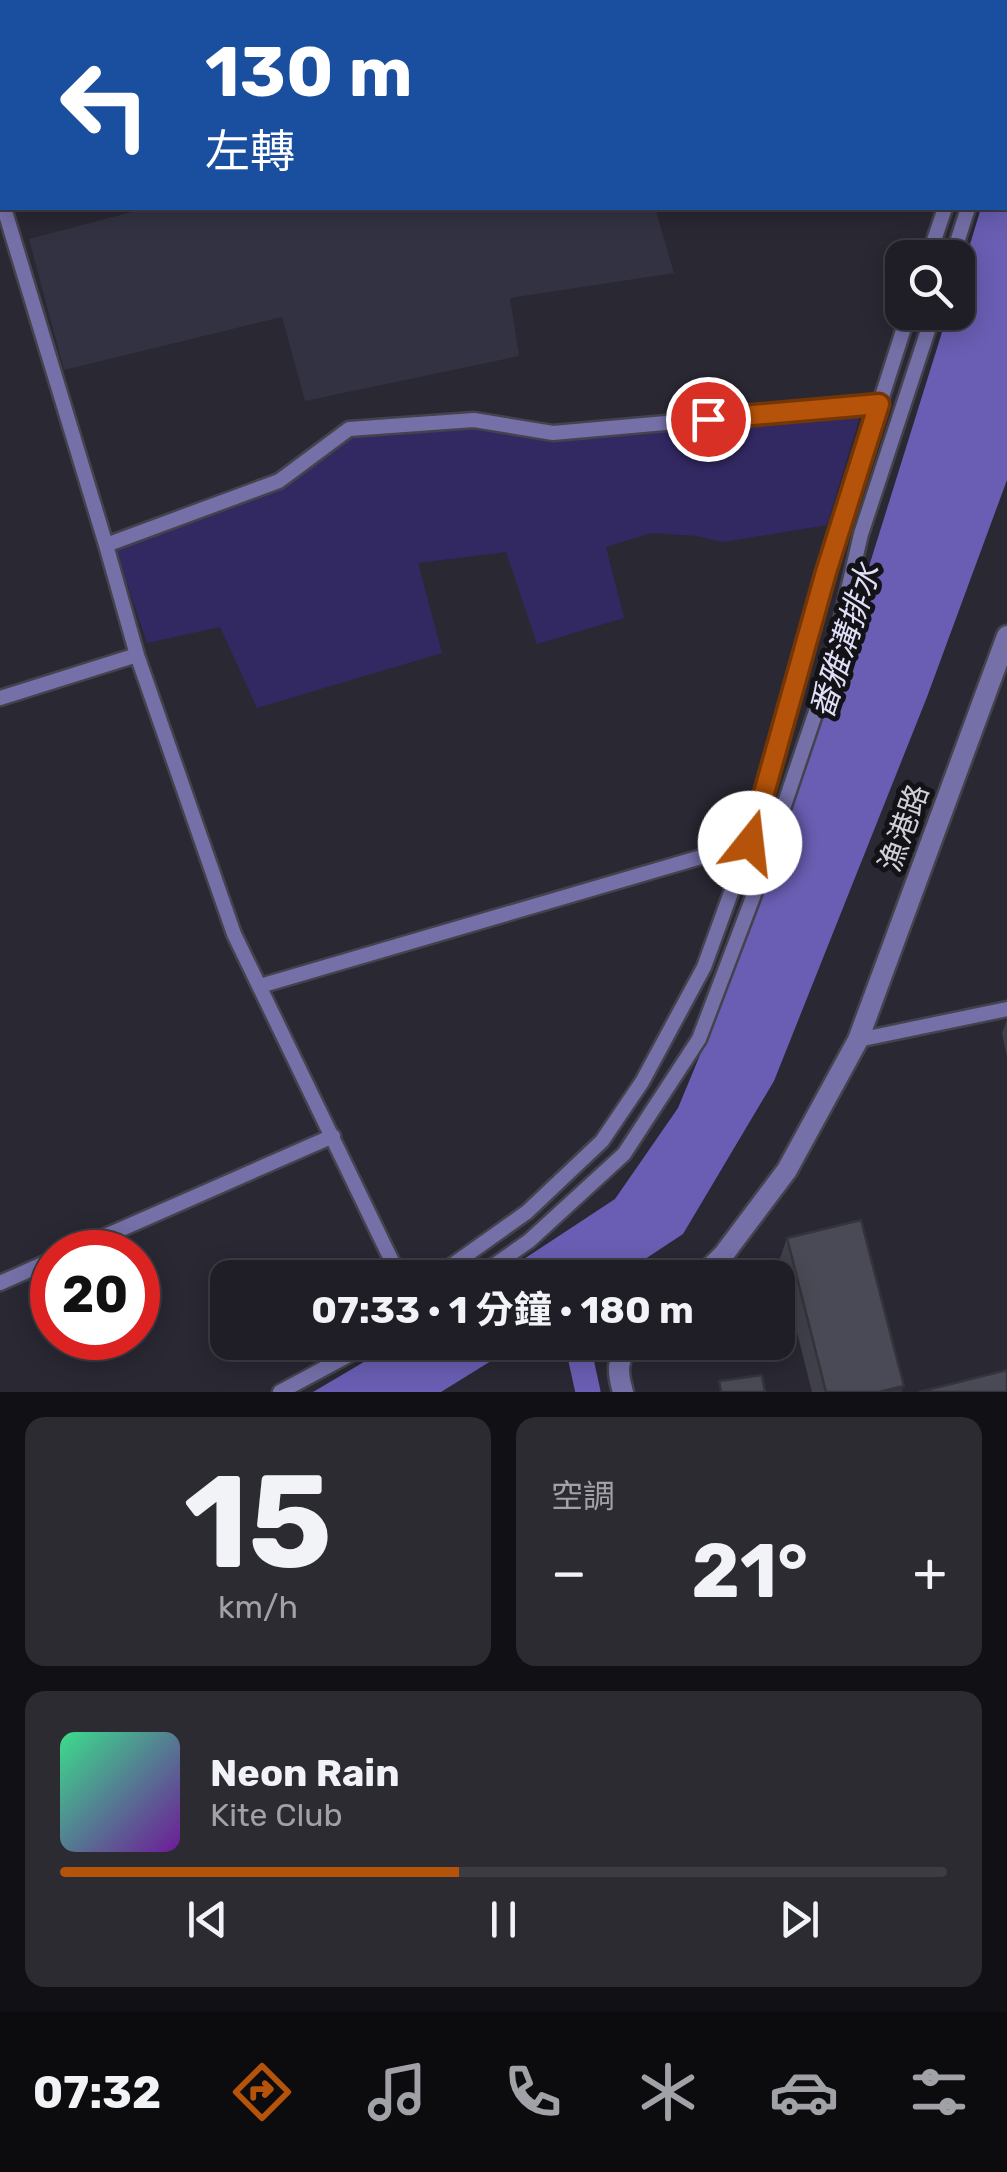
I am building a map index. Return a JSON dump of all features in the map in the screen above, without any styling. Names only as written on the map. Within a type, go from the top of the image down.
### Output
[{"type":"street","name":"漁港路","points":[[718,1260],[787,1170],[858,1040],[1007,636]]},
{"type":"street","points":[[620,1360],[617,1372],[623,1392]]},
{"type":"lane","points":[[5,210],[137,655],[234,934],[392,1260]]},
{"type":"lane","points":[[934,240],[944,210]]},
{"type":"lane","points":[[958,240],[967,210]]},
{"type":"lane","points":[[459,1260],[527,1212],[602,1141],[642,1082],[704,967],[750,843],[826,572],[904,330]]},
{"type":"lane","points":[[502,1260],[529,1241],[624,1154],[700,1040],[828,676],[861,534],[928,330]]},
{"type":"lane","points":[[106,545],[279,481],[348,429],[474,420],[553,434],[879,404]]},
{"type":"lane","points":[[0,698],[137,655]]},
{"type":"lane","points":[[260,986],[750,843]]},
{"type":"lane","points":[[858,1040],[1007,1008]]},
{"type":"lane","points":[[119,1230],[333,1136]]},
{"type":"lane","points":[[0,1283],[30,1270]]},
{"type":"lane","points":[[280,1392],[340,1360]]},
{"type":"shaded area","points":[[139,210],[656,210],[674,273],[510,298],[519,356],[305,401],[282,317],[64,370],[29,239]]},
{"type":"shaded area","points":[[980,210],[1007,210],[1007,480],[927,697],[774,1081],[683,1234],[644,1260],[522,1260],[615,1199],[678,1108],[727,990],[832,685],[943,330],[975,330],[975,240],[971,240]]},
{"type":"shaded area","points":[[860,416],[827,525],[723,542],[651,533],[606,547],[624,618],[537,644],[506,552],[418,563],[442,653],[257,708],[220,627],[147,643],[116,551],[283,489],[350,437],[473,426],[550,441]]},
{"type":"shaded area","points":[[367,1360],[493,1360],[441,1392],[313,1392]]},
{"type":"building","points":[[861,1220],[904,1386],[879,1392],[826,1392],[787,1238]]},
{"type":"building","points":[[1007,1370],[1007,1392],[919,1392]]},
{"type":"building","points":[[762,1375],[765,1392],[721,1392],[719,1381]]},
{"type":"waterway","points":[[581,1360],[588,1392]]},
{"type":"route","points":[[708,419],[879,404],[826,572],[750,843]]},
{"type":"water label","name":"番雅溝排水","points":[[845,641]]}]
